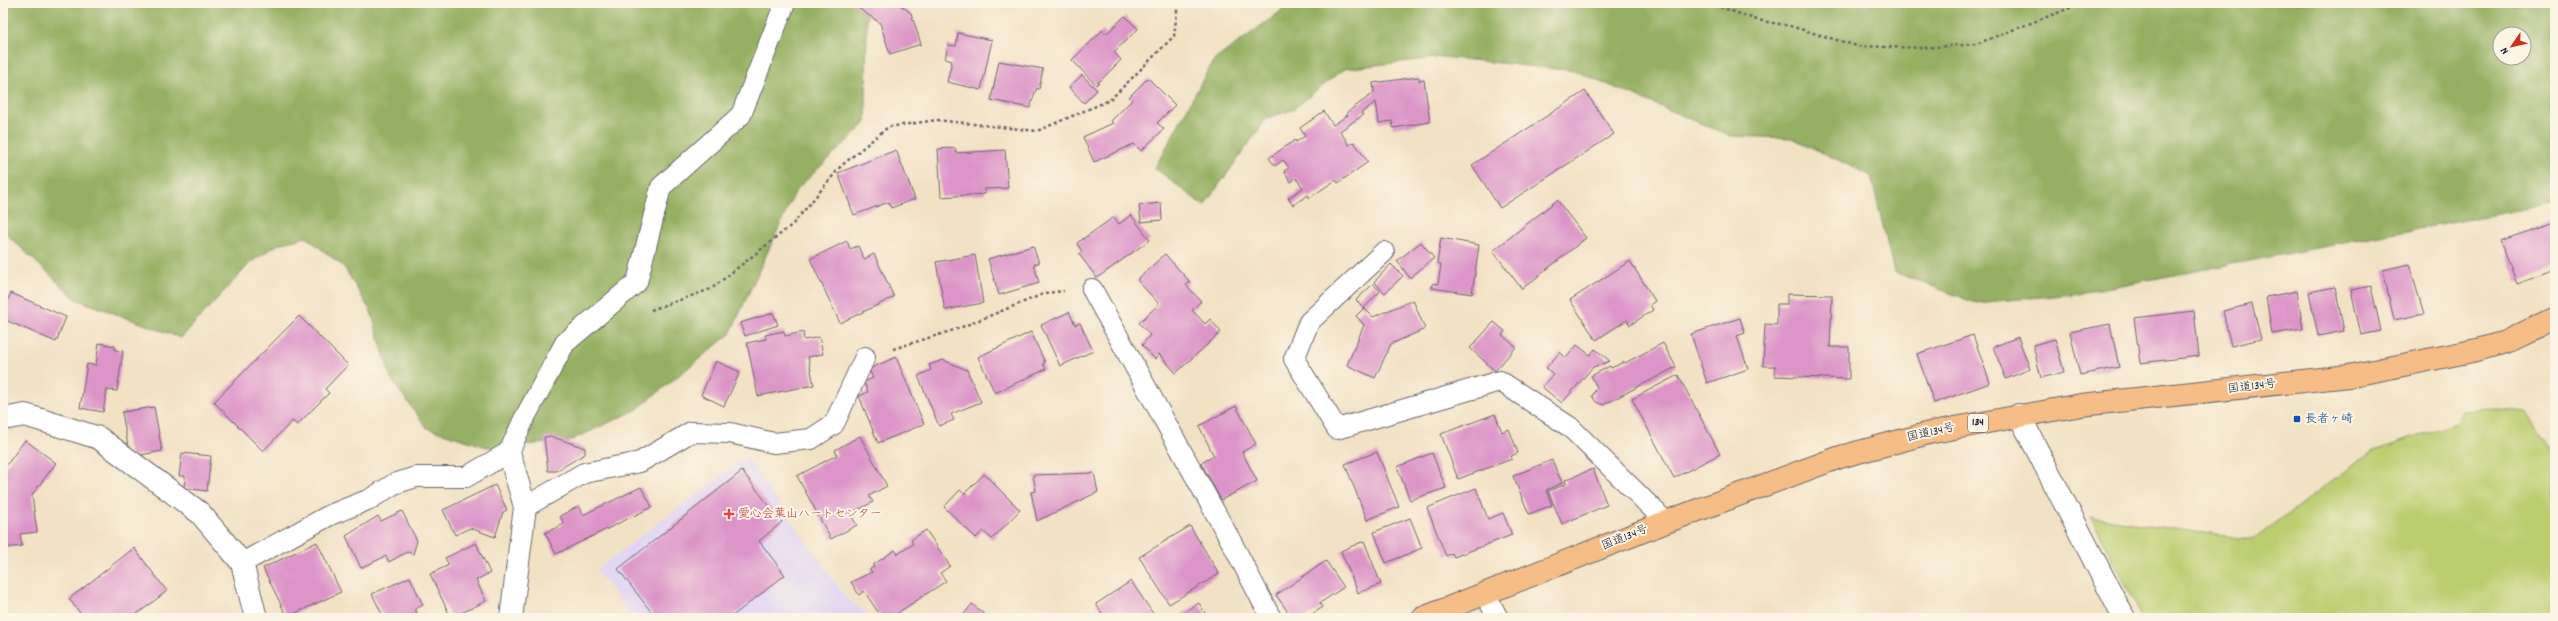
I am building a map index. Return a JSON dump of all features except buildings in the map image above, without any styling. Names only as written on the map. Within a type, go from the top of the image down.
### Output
[{"type":"highway","name":"国道134号","points":[[1423,618],[1666,522],[1840,457],[1933,432],[2019,415],[2081,405],[2350,376],[2477,350],[2505,342],[2555,318]]},
{"type":"street","points":[[3,419],[25,415],[99,438],[200,513],[242,562],[256,618]]},
{"type":"street","points":[[2019,415],[2124,618]]},
{"type":"street","points":[[509,452],[525,507],[511,618]]},
{"type":"lane","points":[[242,562],[330,515],[370,499],[394,484],[416,477],[466,477],[509,452],[524,418],[565,343],[638,282],[661,187],[741,115],[785,3]]},
{"type":"lane","points":[[1384,252],[1309,322],[1294,359],[1337,429],[1500,381],[1570,427],[1666,522]]},
{"type":"lane","points":[[1092,289],[1232,543],[1271,618]]},
{"type":"lane","points":[[525,507],[584,473],[640,462],[691,432],[730,433],[774,443],[811,439],[834,424],[865,357]]},
{"type":"lane","points":[[1485,594],[1498,618]]},
{"type":"path","points":[[645,312],[711,289],[793,224],[841,166],[888,127],[937,120],[1037,131],[1110,100],[1174,36],[1178,3]]},
{"type":"path","points":[[1709,3],[1758,20],[1790,26],[1857,46],[1922,48],[1976,44],[2083,3]]},
{"type":"path","points":[[865,357],[957,329],[1046,293],[1092,289]]},
{"type":"shaded area","name":"愛心会葉山ハートセンター","points":[[746,457],[847,599],[873,618],[633,618],[596,570]]},
{"type":"green space","points":[[3,3],[867,3],[866,123],[796,190],[730,334],[636,410],[567,442],[487,447],[427,428],[391,379],[371,312],[344,267],[306,237],[279,244],[251,262],[181,338],[76,299],[3,231]]},
{"type":"green space","points":[[1292,3],[2555,3],[2555,203],[2074,294],[1976,303],[1894,272],[1871,176],[1792,138],[1731,136],[1575,71],[1442,57],[1344,69],[1292,110],[1267,118],[1204,206],[1155,168],[1213,61]]},
{"type":"green space","points":[[2499,409],[2527,412],[2555,454],[2555,618],[2143,618],[2091,517],[2253,540],[2369,453],[2456,423],[2463,410]]},
{"type":"place","name":"長者ヶ崎","points":[[2297,419]]},
{"type":"place","name":"愛心会葉山ハートセンター","points":[[729,514]]}]
